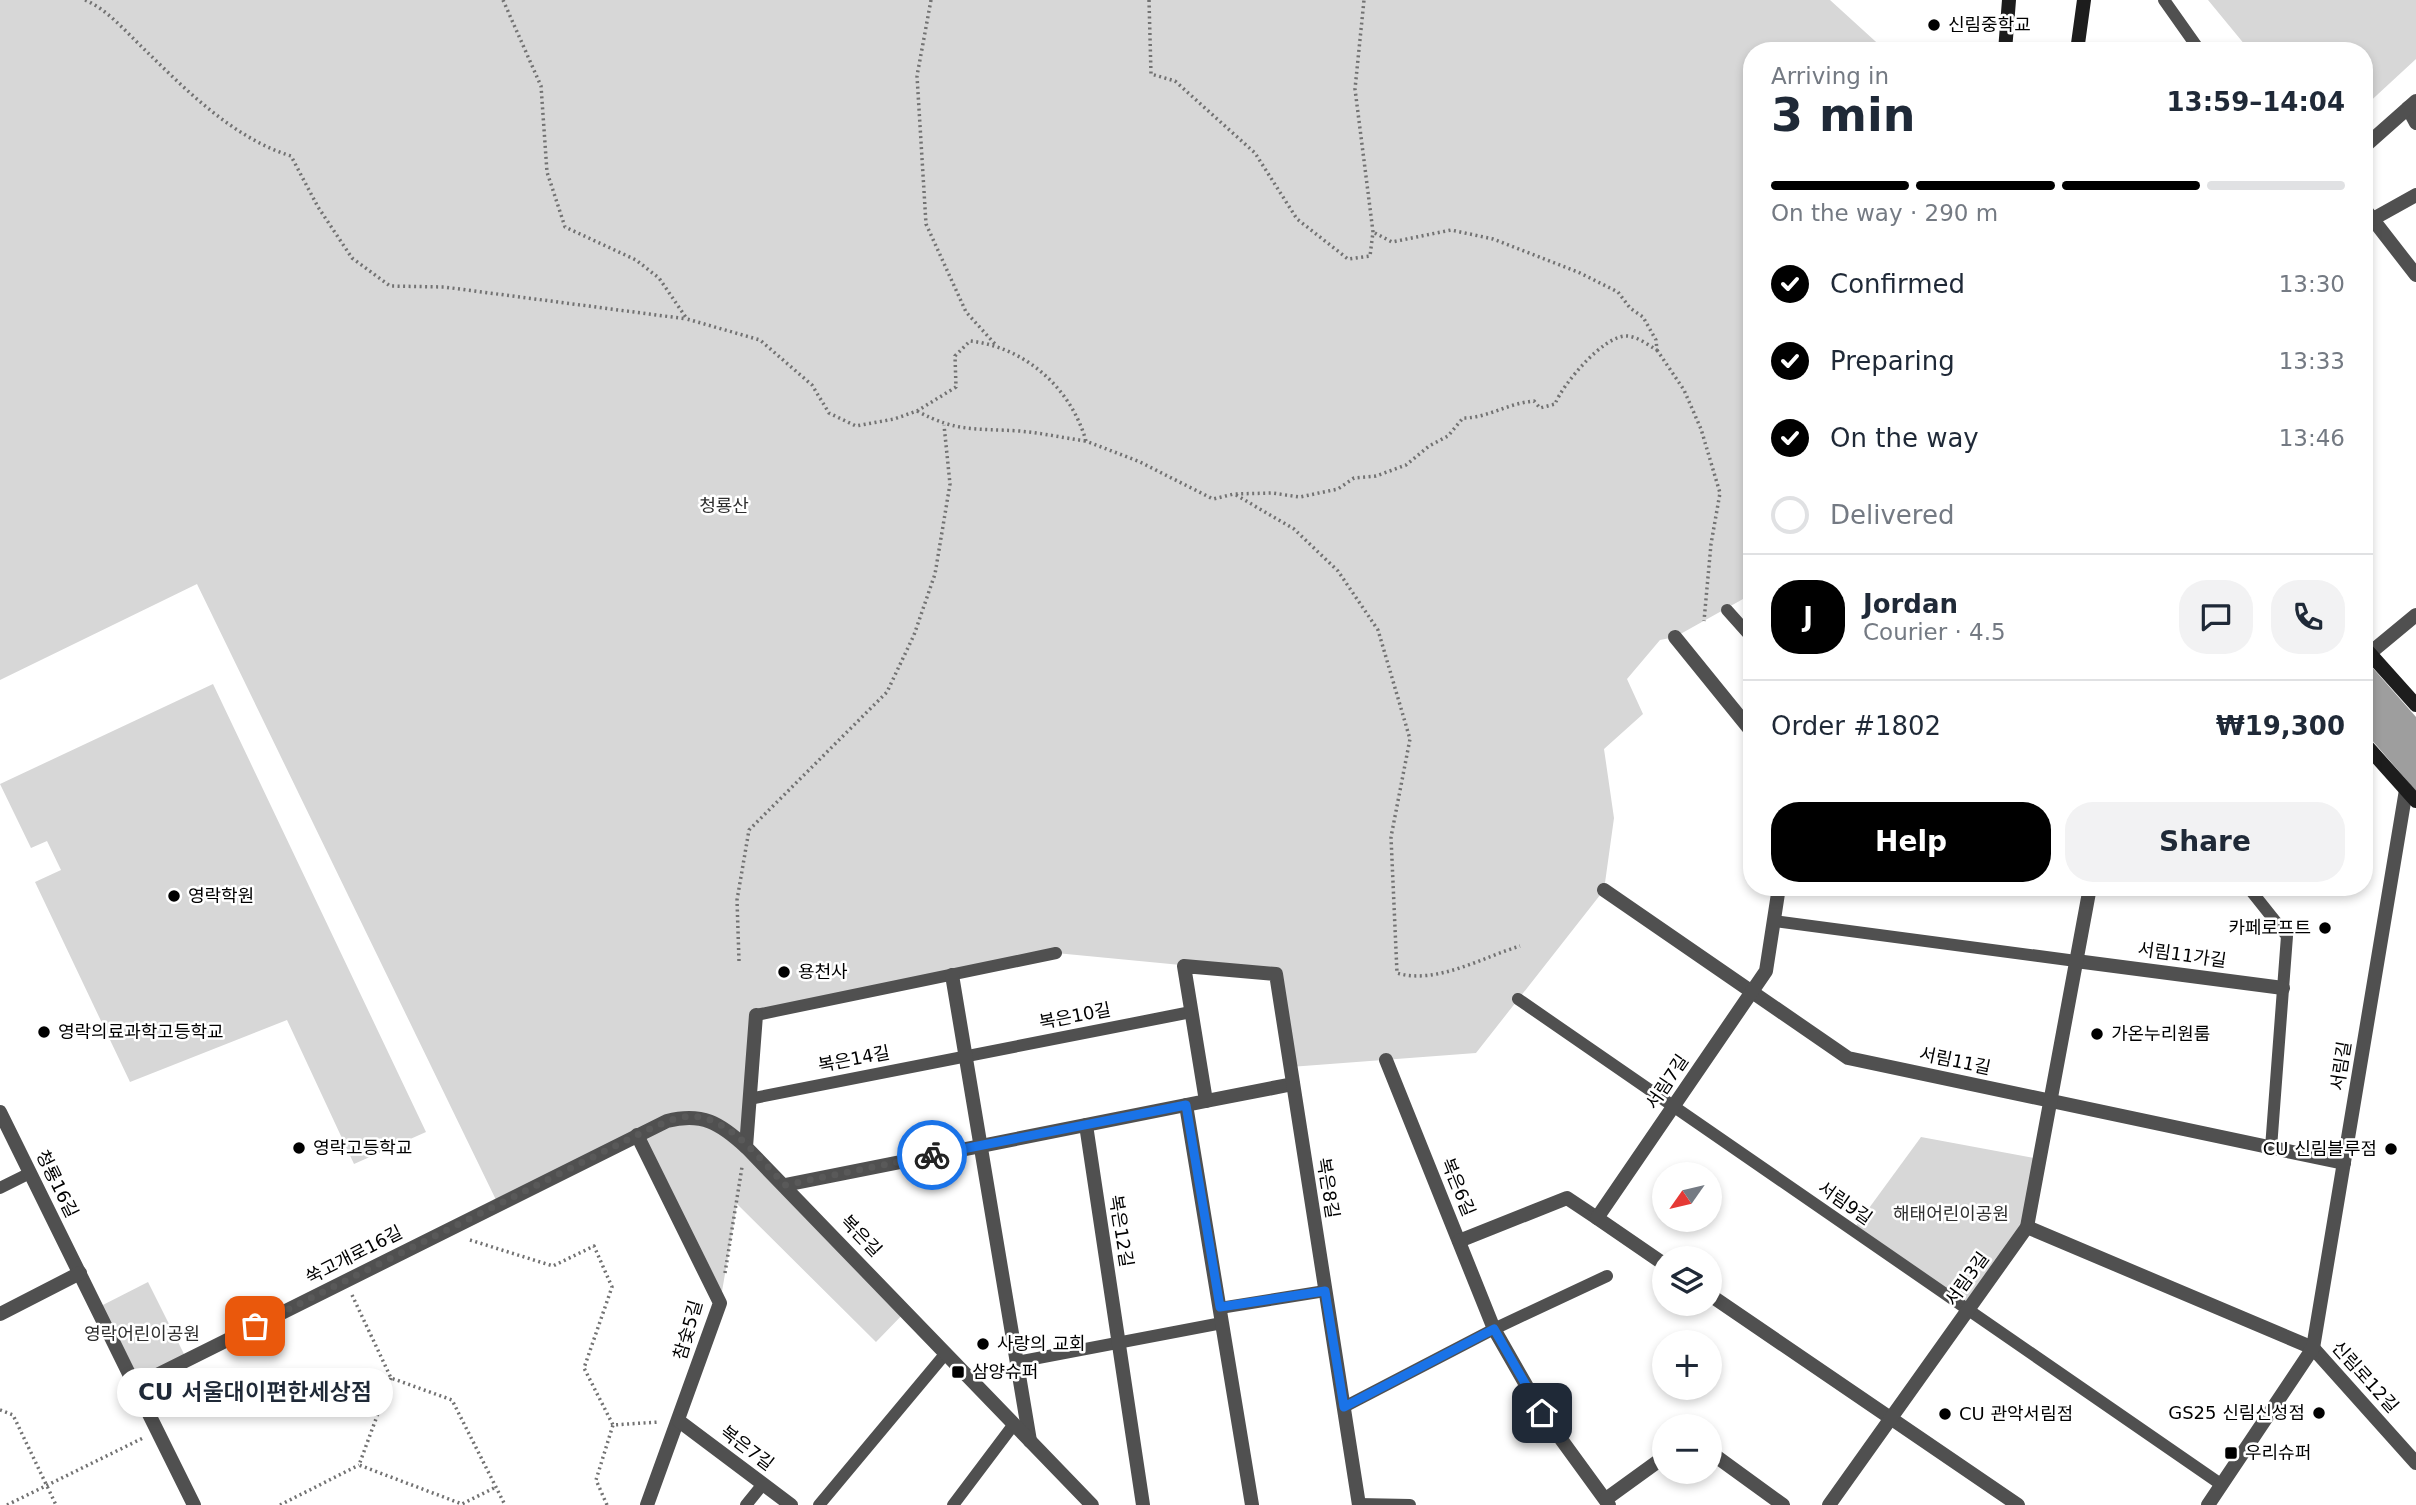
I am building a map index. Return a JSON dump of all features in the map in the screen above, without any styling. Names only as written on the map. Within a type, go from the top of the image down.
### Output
[{"type":"main road","points":[[2006,42],[2009,0]]},
{"type":"main road","points":[[2078,42],[2084,0]]},
{"type":"main road","points":[[2373,659],[2416,705]]},
{"type":"main road","points":[[2373,753],[2411,796]]},
{"type":"street","points":[[2373,139],[2412,104],[2416,123]]},
{"type":"street","points":[[2373,212],[2416,195]]},
{"type":"street","points":[[2373,220],[2416,275]]},
{"type":"street","points":[[2373,647],[2416,615]]},
{"type":"street","points":[[1675,637],[1743,721]]},
{"type":"street","name":"서림길","points":[[2208,1505],[2313,1348],[2411,796]]},
{"type":"street","name":"서림11길","points":[[1604,890],[1848,1058],[2344,1163]]},
{"type":"street","name":"서림7길","points":[[1597,1218],[1766,971],[1778,896]]},
{"type":"street","name":"서림3길","points":[[1829,1505],[2027,1227],[2088,896]]},
{"type":"street","name":"서림11가길","points":[[2076,961],[2283,988]]},
{"type":"street","name":"복은8길","points":[[1191,1012],[1184,966],[1276,974],[1359,1504]]},
{"type":"street","points":[[952,975],[1030,1441]]},
{"type":"street","points":[[1191,1012],[1206,1101]]},
{"type":"street","points":[[746,1147],[756,1015]]},
{"type":"street","name":"복은6길","points":[[1386,1060],[1494,1329],[1542,1413],[1608,1502]]},
{"type":"street","points":[[785,1185],[1293,1084]]},
{"type":"street","points":[[1186,1105],[1252,1505]]},
{"type":"street","name":"청룡16길","points":[[0,1112],[79,1273]]},
{"type":"street","name":"쑥고개로16길","points":[[135,1386],[667,1121],[698,1116],[726,1128],[746,1147]]},
{"type":"street","name":"복은12길","points":[[1086,1125],[1143,1505]]},
{"type":"street","name":"참숯5길","points":[[637,1135],[720,1303],[647,1505]]},
{"type":"street","name":"복은길","points":[[746,1147],[1091,1505]]},
{"type":"street","points":[[1459,1241],[1567,1198],[1652,1256]]},
{"type":"street","points":[[2027,1227],[2313,1348]]},
{"type":"street","points":[[0,1314],[79,1273],[194,1505]]},
{"type":"street","points":[[1722,1303],[2018,1505]]},
{"type":"street","name":"신림로12길","points":[[2313,1348],[2416,1463]]},
{"type":"street","name":"복은7길","points":[[679,1421],[791,1505]]},
{"type":"street","points":[[1722,1461],[1783,1505]]},
{"type":"street","points":[[1608,1502],[1652,1467]]},
{"type":"lane","points":[[2164,0],[2194,42]]},
{"type":"lane","points":[[1727,610],[1743,628]]},
{"type":"lane","points":[[2255,896],[2287,936],[2271,1148]]},
{"type":"lane","points":[[1774,921],[2076,961]]},
{"type":"lane","points":[[756,1015],[1056,953]]},
{"type":"lane","name":"서림9길","points":[[1518,999],[2222,1485]]},
{"type":"lane","name":"복은10길","points":[[965,1058],[1191,1012]]},
{"type":"lane","name":"복은14길","points":[[749,1099],[965,1058]]},
{"type":"lane","points":[[0,1188],[30,1173]]},
{"type":"lane","points":[[1344,1407],[1494,1329],[1608,1276]]},
{"type":"lane","points":[[1220,1307],[1325,1291]]},
{"type":"lane","points":[[1017,1362],[1222,1323]]},
{"type":"lane","points":[[819,1505],[946,1353]]},
{"type":"lane","points":[[953,1505],[1014,1424]]},
{"type":"lane","points":[[746,1505],[763,1484]]},
{"type":"lane","name":"복은8길","points":[[1359,1504],[1410,1505]]},
{"type":"path","points":[[85,0],[99,6],[163,68],[223,120],[262,147],[291,156],[318,207],[352,258],[390,286],[444,287],[687,319],[760,340],[812,385],[829,413],[856,426],[894,419],[918,411],[956,387],[955,356],[970,341],[995,344],[1035,365],[1060,389],[1079,418],[1086,441]]},
{"type":"path","points":[[503,0],[541,86],[547,172],[565,227],[636,260],[659,278],[687,319]]},
{"type":"path","points":[[931,0],[917,76],[926,225],[967,312],[995,344]]},
{"type":"path","points":[[1149,0],[1151,74],[1175,81],[1255,153],[1297,219],[1348,259],[1370,256],[1373,232],[1356,89],[1364,0]]},
{"type":"path","points":[[1373,232],[1392,242],[1451,230],[1493,239],[1578,272],[1618,292],[1629,308],[1643,317],[1656,340],[1657,350],[1684,390],[1701,429],[1720,493],[1711,544],[1704,621]]},
{"type":"path","points":[[918,411],[944,425],[1086,441],[1140,462],[1213,499],[1234,494],[1272,493],[1300,496],[1338,489],[1354,478],[1376,476],[1406,465],[1429,446],[1448,436],[1462,418],[1482,418],[1516,402],[1534,401],[1540,408],[1555,404],[1559,394],[1591,357],[1613,339],[1631,337],[1657,350]]},
{"type":"path","points":[[739,961],[737,900],[749,830],[887,692],[914,635],[935,574],[950,484],[944,425]]},
{"type":"path","points":[[1234,494],[1294,528],[1338,572],[1378,630],[1410,739],[1391,837],[1397,973],[1414,978],[1452,969],[1520,946]]},
{"type":"path","points":[[720,1303],[746,1147]]},
{"type":"path","points":[[444,1231],[553,1266],[594,1246],[612,1287],[584,1368],[613,1425],[596,1480],[607,1505]]},
{"type":"path","points":[[345,1281],[391,1378],[452,1400],[505,1505]]},
{"type":"path","points":[[280,1505],[359,1465],[391,1378]]},
{"type":"path","points":[[0,1410],[13,1415],[56,1505]]},
{"type":"path","points":[[613,1425],[679,1421]]},
{"type":"path","points":[[7,1505],[158,1431]]},
{"type":"path","points":[[359,1465],[463,1504],[496,1487]]},
{"type":"green space","name":"청룡산","points":[[0,0],[1830,0],[1876,42],[1743,42],[1743,599],[1675,637],[1660,640],[1627,679],[1643,714],[1604,749],[1614,818],[1604,890],[1476,1053],[1290,1067],[1275,974],[1056,953],[756,1015],[746,1147],[906,1311],[876,1342],[737,1204],[720,1303],[637,1135],[498,1204],[197,584],[0,680]]},
{"type":"green space","points":[[2208,0],[2416,0],[2416,59],[2373,99],[2373,42],[2243,42]]},
{"type":"green space","points":[[213,684],[426,1132],[354,1164],[287,1020],[130,1082],[35,882],[61,870],[47,841],[31,848],[0,784]]},
{"type":"green space","name":"해태어린이공원","points":[[1921,1137],[2040,1159],[2027,1227],[1969,1310],[1853,1230]]},
{"type":"green space","name":"영락어린이공원","points":[[148,1282],[187,1360],[135,1386],[97,1308]]},
{"type":"shaded area","points":[[2373,668],[2416,717],[2416,791],[2373,741]]},
{"type":"way so far","points":[[255,1326],[667,1121],[698,1116],[713,1120],[726,1128],[785,1185],[932,1155]]},
{"type":"place","name":"신림중학교","points":[[1934,25]]},
{"type":"place","name":"영락학원","points":[[174,896]]},
{"type":"place","name":"카페로프트","points":[[2325,928]]},
{"type":"place","name":"용천사","points":[[784,972]]},
{"type":"place","name":"영락의료과학고등학교","points":[[44,1032]]},
{"type":"place","name":"가온누리원룸","points":[[2097,1034]]},
{"type":"place","name":"영락고등학교","points":[[299,1148]]},
{"type":"place","name":"CU 신림블루점","points":[[2391,1149]]},
{"type":"place","name":"CU 서울대이편한세상점","points":[[255,1326]]},
{"type":"place","name":"사랑의 교회","points":[[983,1344]]},
{"type":"place","name":"삼양슈퍼","points":[[958,1372]]},
{"type":"place","name":"GS25 신림신성점","points":[[2319,1413]]},
{"type":"place","name":"CU 관악서림점","points":[[1945,1414]]},
{"type":"place","name":"우리슈퍼","points":[[2231,1453]]},
{"type":"route","points":[[932,1155],[1186,1105],[1220,1307],[1325,1291],[1344,1407],[1494,1329],[1542,1413]]}]
